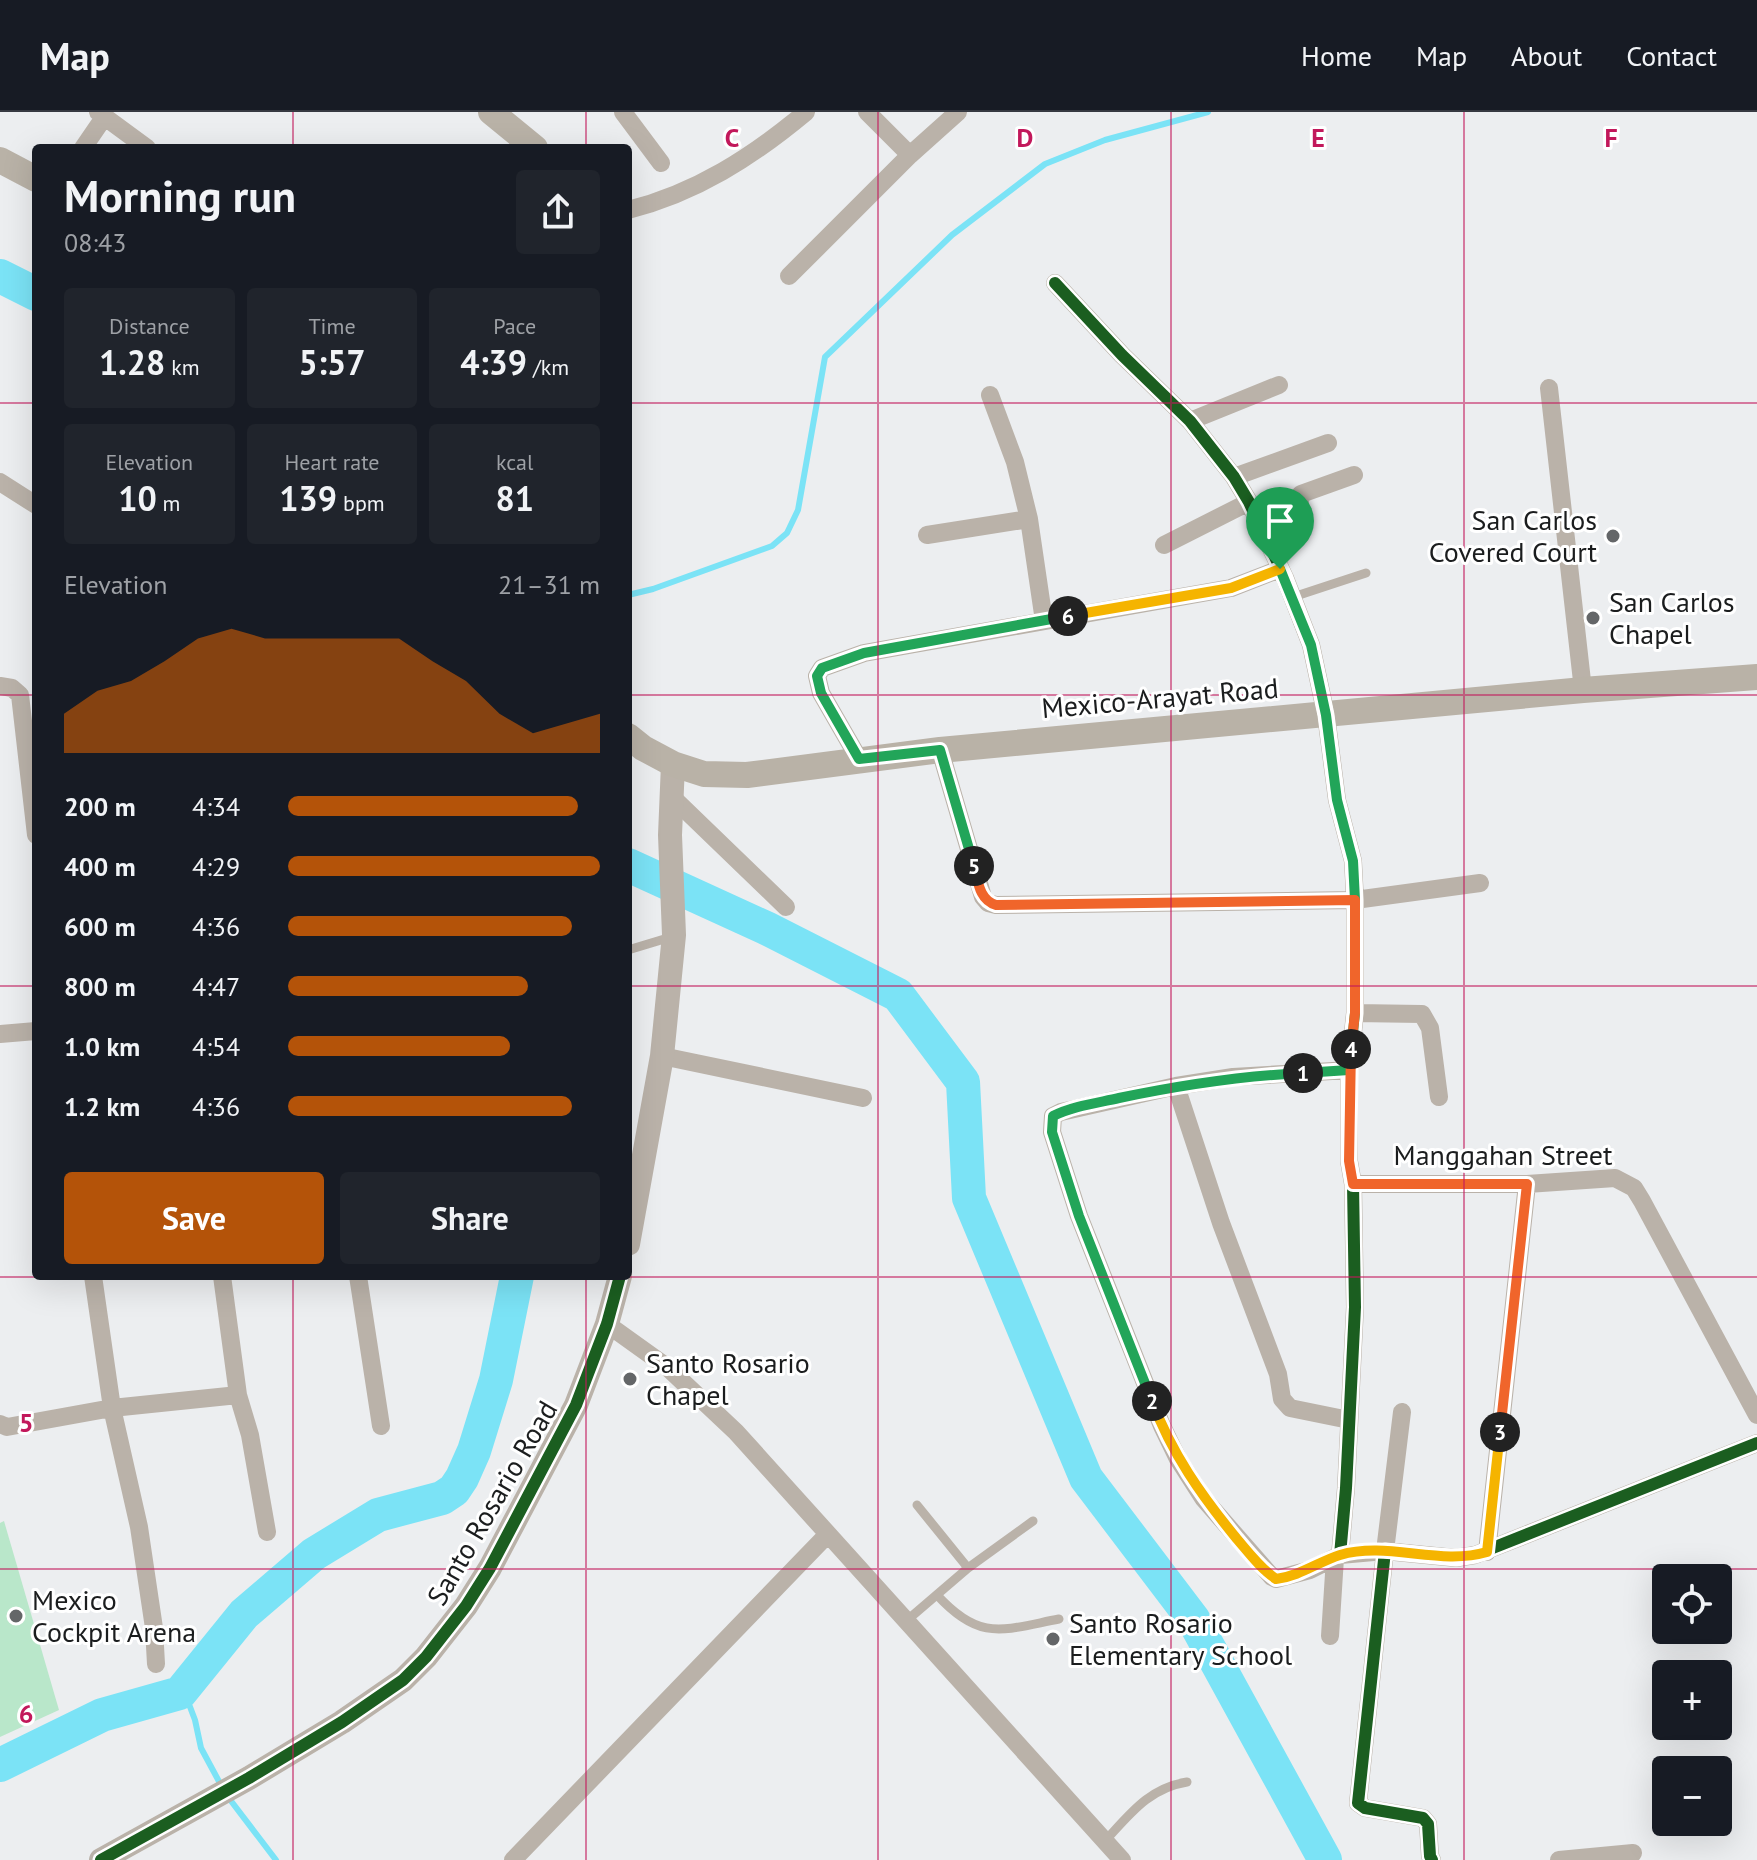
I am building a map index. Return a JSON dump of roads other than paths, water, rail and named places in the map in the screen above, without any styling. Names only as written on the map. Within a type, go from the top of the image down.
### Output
[{"type":"main road","points":[[491,112],[530,144]]},
{"type":"main road","points":[[0,160],[32,177]]},
{"type":"main road","name":"Mexico-Arayat Road","points":[[632,739],[673,764],[704,774],[747,775],[940,750],[1583,690],[1757,677]]},
{"type":"street","points":[[623,112],[661,163]]},
{"type":"street","points":[[632,209],[666,199],[706,181],[763,147],[806,112]]},
{"type":"street","points":[[867,112],[910,155]]},
{"type":"street","points":[[789,276],[910,155],[958,112]]},
{"type":"street","points":[[85,144],[102,114],[142,144]]},
{"type":"street","points":[[1055,283],[1122,355],[1190,421],[1234,477],[1249,502],[1293,597],[1311,645],[1326,715],[1337,800],[1353,861],[1355,900],[1355,1013],[1349,1070],[1355,1307],[1349,1420],[1330,1636]]},
{"type":"street","points":[[1190,421],[1279,385]]},
{"type":"street","points":[[1549,388],[1583,690]]},
{"type":"street","points":[[990,395],[1011,446],[1029,519],[1044,621]]},
{"type":"street","points":[[1234,477],[1328,443]]},
{"type":"street","points":[[1262,531],[1293,521],[1297,517],[1301,494],[1354,475]]},
{"type":"street","points":[[0,482],[32,502]]},
{"type":"street","points":[[1164,545],[1249,502]]},
{"type":"street","points":[[927,535],[1029,519]]},
{"type":"street","points":[[859,759],[821,693],[817,676],[822,668],[864,653],[1231,588],[1280,569]]},
{"type":"street","points":[[0,686],[12,688],[20,695],[32,800]]},
{"type":"street","points":[[940,750],[983,897],[988,903],[1355,900],[1480,883]]},
{"type":"street","points":[[632,1222],[662,1056],[674,935],[670,835],[673,764]]},
{"type":"street","points":[[671,796],[786,907]]},
{"type":"street","points":[[1355,1013],[1422,1014],[1430,1028],[1439,1097]]},
{"type":"street","points":[[0,1034],[32,1031]]},
{"type":"street","points":[[662,1056],[863,1098]]},
{"type":"street","points":[[1349,1070],[1233,1077],[1176,1086],[1071,1109],[1053,1116],[1052,1132],[1058,1154],[1111,1302],[1162,1426],[1178,1459],[1203,1498],[1263,1569],[1276,1579],[1310,1570],[1337,1556],[1385,1551],[1456,1558],[1487,1552],[1757,1443]]},
{"type":"street","points":[[1176,1086],[1221,1223],[1278,1374],[1282,1399],[1290,1408],[1349,1420]]},
{"type":"street","name":"Manggahan Street","points":[[1353,1184],[1527,1184],[1615,1178],[1634,1188],[1757,1415]]},
{"type":"street","points":[[1487,1552],[1527,1184]]},
{"type":"street","points":[[94,1280],[112,1408],[139,1527],[154,1628],[156,1664]]},
{"type":"street","points":[[223,1280],[238,1395],[250,1435],[267,1532]]},
{"type":"street","points":[[359,1280],[381,1426]]},
{"type":"street","name":"Santo Rosario Road","points":[[108,1858],[249,1778],[403,1680],[446,1631],[490,1568],[576,1405],[607,1324],[619,1280]]},
{"type":"street","points":[[607,1324],[667,1367],[736,1432],[1122,1860]]},
{"type":"street","points":[[0,1424],[7,1427],[112,1408],[238,1395]]},
{"type":"street","points":[[1402,1412],[1358,1803],[1365,1808],[1423,1818],[1428,1824],[1432,1860]]},
{"type":"street","points":[[513,1860],[828,1534]]},
{"type":"street","points":[[1559,1860],[1633,1853]]},
{"type":"lane","points":[[1293,597],[1366,573]]},
{"type":"lane","points":[[632,949],[674,935]]},
{"type":"lane","points":[[917,1505],[968,1568]]},
{"type":"lane","points":[[905,1622],[968,1568],[1033,1521]]},
{"type":"lane","points":[[937,1595],[962,1619],[986,1628],[1009,1628],[1059,1619]]},
{"type":"lane","points":[[1105,1841],[1137,1805],[1153,1793],[1170,1784],[1187,1782]]},
{"type":"waterway","points":[[632,594],[772,546],[787,533],[798,510],[825,357],[952,235],[1045,164],[1105,140],[1208,112]]},
{"type":"waterway","points":[[0,276],[32,292]]},
{"type":"waterway","points":[[632,867],[766,928],[898,995],[963,1082],[969,1198],[1086,1478],[1193,1619],[1325,1860]]},
{"type":"waterway","points":[[0,1765],[102,1715],[180,1693],[244,1614],[314,1554],[378,1515],[442,1498],[454,1490],[474,1451],[496,1380],[516,1280]]},
{"type":"waterway","points":[[180,1693],[184,1691],[201,1748],[222,1787]]},
{"type":"waterway","points":[[228,1797],[276,1860]]},
{"type":"place","name":"San Carlos Covered Court","points":[[1613,536]]},
{"type":"place","name":"San Carlos Chapel","points":[[1593,618]]},
{"type":"place","name":"Santo Rosario Chapel","points":[[630,1379]]},
{"type":"place","name":"Mexico Cockpit Arena","points":[[16,1616]]},
{"type":"place","name":"Santo Rosario Elementary School","points":[[1053,1639]]}]
